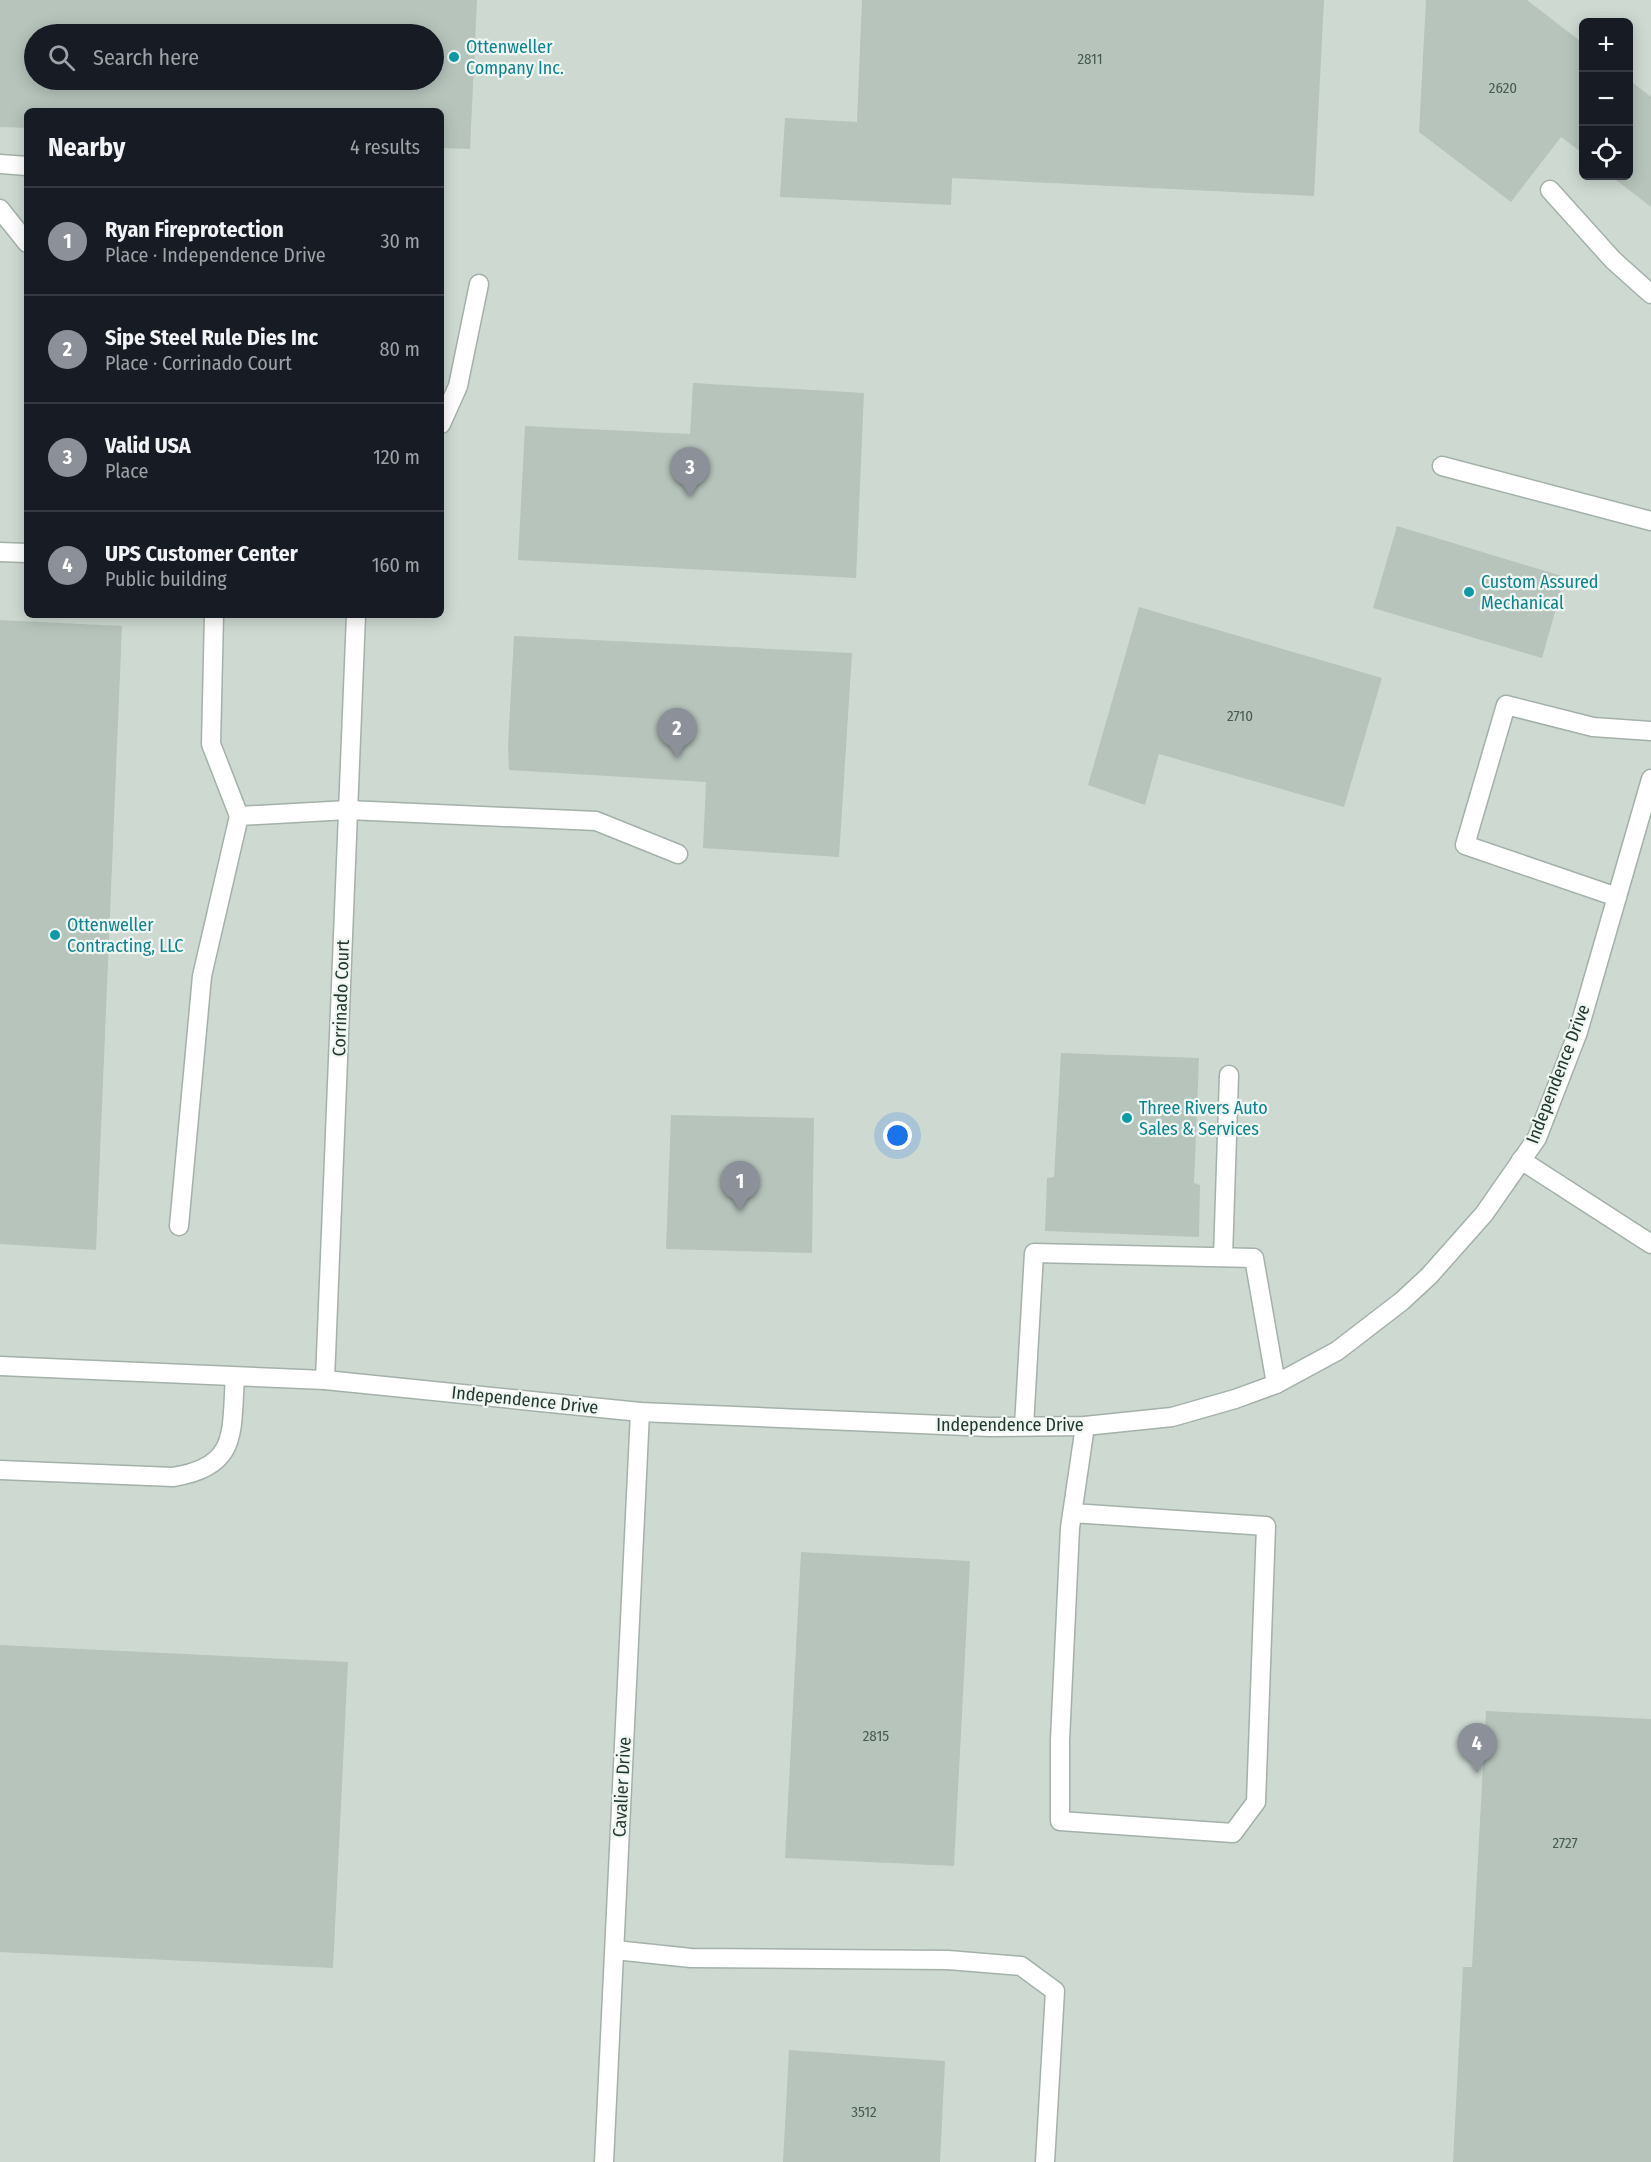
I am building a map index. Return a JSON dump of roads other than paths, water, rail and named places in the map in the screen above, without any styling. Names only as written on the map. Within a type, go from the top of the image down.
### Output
[{"type":"street","points":[[0,164],[24,166]]},
{"type":"street","points":[[1550,190],[1613,260],[1651,294]]},
{"type":"street","points":[[0,209],[24,239]]},
{"type":"street","points":[[444,417],[458,386],[479,284]]},
{"type":"street","points":[[1442,466],[1651,521]]},
{"type":"street","points":[[0,552],[24,553]]},
{"type":"street","points":[[179,1226],[202,976],[239,816],[211,744],[214,618]]},
{"type":"street","name":"Corrinado Court","points":[[325,1380],[356,618]]},
{"type":"street","points":[[1617,897],[1465,845],[1506,705],[1593,727],[1651,731]]},
{"type":"street","name":"Independence Drive","points":[[0,1366],[325,1380],[640,1412],[1024,1426],[1085,1426],[1172,1417],[1276,1384],[1337,1351],[1402,1301],[1429,1276],[1484,1214],[1537,1138],[1578,1032],[1651,779]]},
{"type":"street","points":[[239,816],[348,810],[596,822],[678,854]]},
{"type":"street","points":[[1223,1257],[1229,1075]]},
{"type":"street","points":[[1521,1160],[1651,1244]]},
{"type":"street","points":[[1024,1426],[1034,1253],[1254,1257],[1276,1384]]},
{"type":"street","points":[[0,1470],[173,1477],[192,1474],[212,1466],[223,1454],[231,1434],[235,1377]]},
{"type":"street","name":"Cavalier Drive","points":[[604,2162],[640,1412]]},
{"type":"street","points":[[1072,1513],[1266,1526],[1256,1802],[1233,1833],[1060,1821],[1060,1728],[1072,1513],[1085,1426]]},
{"type":"street","points":[[615,1950],[691,1958],[948,1960],[1021,1966],[1054,1991],[1045,2162]]},
{"type":"place","name":"Ottenweller Company Inc.","points":[[454,57]]},
{"type":"place","name":"Valid USA","points":[[690,497]]},
{"type":"place","name":"Custom Assured Mechanical","points":[[1469,592]]},
{"type":"place","name":"Sipe Steel Rule Dies Inc","points":[[677,758]]},
{"type":"place","name":"Ottenweller Contracting, LLC","points":[[55,935]]},
{"type":"place","name":"Three Rivers Auto Sales & Services","points":[[1127,1118]]},
{"type":"place","name":"Ryan Fireprotection","points":[[740,1211]]},
{"type":"place","name":"UPS Customer Center","points":[[1477,1773]]}]
